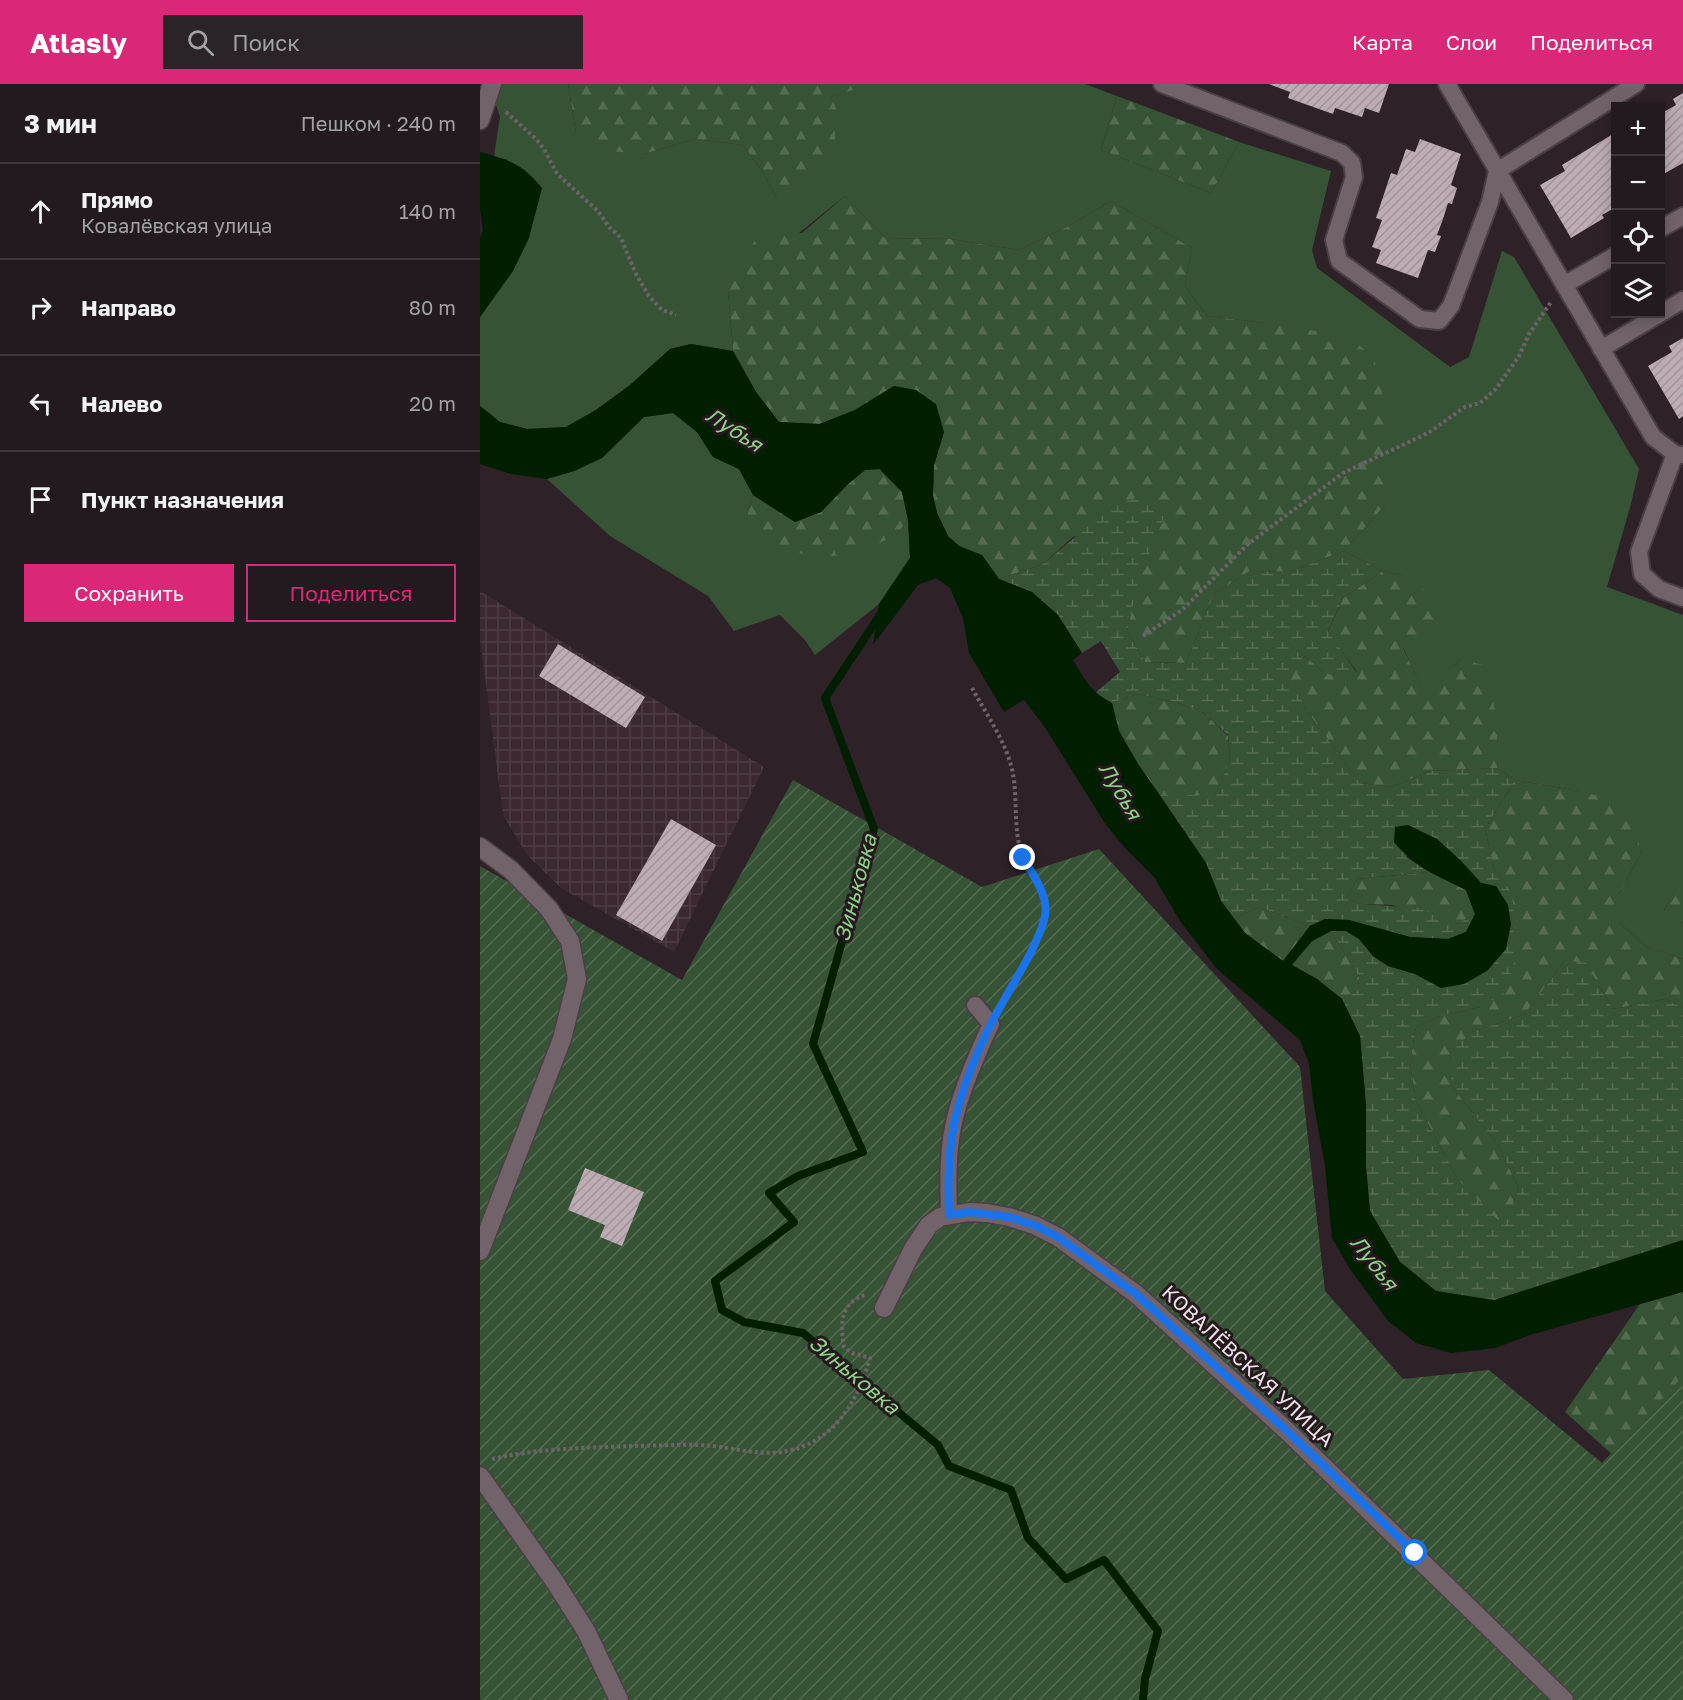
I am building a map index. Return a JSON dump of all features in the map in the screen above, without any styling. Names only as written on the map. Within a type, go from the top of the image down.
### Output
[{"type":"street","points":[[480,847],[511,870],[549,909],[570,941],[577,979],[562,1039],[480,1251]]},
{"type":"street","name":"КОВАЛЁВСКАЯ УЛИЦА","points":[[887,1302],[913,1249],[929,1225],[940,1217],[969,1212],[987,1213],[1034,1225],[1058,1237],[1136,1294],[1304,1446],[1564,1700]]},
{"type":"street","points":[[480,1476],[555,1582],[586,1631],[619,1700]]},
{"type":"lane","points":[[1162,84],[1342,153],[1352,164],[1354,177],[1334,240],[1340,261],[1420,318],[1439,321],[1451,306],[1490,202],[1497,171],[1636,84]]},
{"type":"lane","points":[[1447,84],[1653,437],[1679,455],[1639,552],[1642,574],[1659,589],[1683,598]]},
{"type":"lane","points":[[1665,226],[1683,216]]},
{"type":"lane","points":[[1564,285],[1611,258]]},
{"type":"lane","points":[[1601,349],[1683,300]]},
{"type":"lane","points":[[949,1215],[950,1150],[956,1114],[991,1024],[975,1005]]},
{"type":"path","points":[[486,101],[536,139],[557,174],[598,211],[621,238],[636,274],[649,296],[662,310],[676,315]]},
{"type":"path","points":[[1143,636],[1182,610],[1248,544],[1343,473],[1428,433],[1465,407],[1480,402],[1496,389],[1519,356],[1529,334],[1564,285]]},
{"type":"path","points":[[972,688],[1010,762],[1017,798],[1016,821],[1019,842],[1023,858],[1045,902],[1046,915],[1036,941],[991,1024]]},
{"type":"path","points":[[489,1460],[516,1453],[557,1448],[700,1445],[767,1452],[787,1451],[819,1438],[835,1427],[846,1414],[866,1371],[870,1358],[852,1353],[844,1347],[842,1335],[847,1306],[855,1298],[866,1295],[887,1302]]},
{"type":"shaded area","points":[[480,591],[764,767],[674,952],[561,888],[527,855],[503,815],[480,638]]},
{"type":"green space","points":[[497,84],[568,84],[576,133],[644,154],[695,139],[743,145],[764,174],[777,199],[837,110],[831,97],[868,84],[1085,84],[1117,96],[1101,150],[1211,193],[1239,142],[1331,171],[1312,250],[1317,268],[1450,367],[1469,357],[1502,251],[1514,257],[1639,469],[1607,587],[1683,615],[1683,887],[1677,887],[1664,910],[1683,923],[1683,959],[1645,946],[1619,922],[1619,894],[1642,851],[1579,791],[1515,780],[1497,768],[1497,717],[1461,659],[1423,691],[1403,647],[1412,578],[1383,571],[1344,551],[1386,504],[1265,323],[1207,316],[1185,286],[1192,248],[1111,201],[1069,226],[1019,250],[950,239],[885,238],[845,196],[728,290],[733,351],[691,344],[670,349],[630,385],[596,410],[566,427],[527,429],[500,422],[480,406],[480,317],[493,297],[508,160],[494,156],[500,117],[493,96]]},
{"type":"green space","points":[[568,84],[868,85],[831,97],[837,110],[834,151],[813,178],[777,199],[764,174],[743,145],[695,139],[644,154],[597,150],[576,133]]},
{"type":"green space","points":[[1117,96],[1239,142],[1211,193],[1101,150]]},
{"type":"green space","points":[[845,196],[885,238],[950,239],[1019,250],[1069,226],[1111,201],[1192,248],[1185,286],[1207,316],[1348,336],[1373,357],[1380,377],[1385,418],[1386,504],[1344,551],[1289,572],[1250,571],[1214,594],[1186,663],[1145,662],[1127,631],[1137,583],[1166,512],[1073,537],[1043,564],[999,579],[982,556],[959,546],[948,536],[937,513],[933,495],[934,465],[944,432],[894,386],[855,410],[819,424],[779,422],[756,392],[733,351],[728,290],[759,232],[802,233]]},
{"type":"green space","points":[[673,413],[697,432],[713,457],[739,469],[753,495],[747,516],[896,535],[908,520],[910,558],[879,604],[815,655],[805,640],[780,615],[734,631],[708,596],[610,536],[547,479],[574,471],[602,458],[644,417]]},
{"type":"green space","points":[[879,469],[902,492],[908,520],[896,535],[865,550],[833,556],[802,554],[774,546],[755,531],[747,516],[753,495],[795,522],[821,512],[865,470]]},
{"type":"green space","points":[[1148,493],[1166,512],[1138,583],[1127,631],[1145,662],[1186,663],[1214,594],[1250,571],[1289,572],[1344,551],[1383,571],[1343,598],[1328,631],[1357,673],[1347,680],[1323,672],[1305,656],[1289,671],[1306,710],[1360,783],[1391,787],[1431,771],[1497,768],[1515,780],[1485,829],[1494,868],[1510,890],[1518,925],[1514,963],[1506,993],[1480,1007],[1440,1016],[1416,1027],[1410,1063],[1416,1101],[1458,1180],[1504,1226],[1519,1188],[1498,1145],[1451,1085],[1454,1046],[1478,1030],[1525,1014],[1565,960],[1586,963],[1613,1009],[1665,999],[1683,1008],[1683,1240],[1494,1301],[1436,1291],[1400,1262],[1370,1211],[1366,1167],[1366,1105],[1360,1036],[1342,999],[1358,990],[1359,977],[1331,931],[1346,931],[1359,939],[1373,956],[1388,966],[1415,974],[1442,988],[1496,887],[1481,883],[1437,839],[1406,857],[1429,872],[1357,879],[1346,899],[1362,904],[1419,908],[1457,924],[1475,914],[1466,932],[1448,939],[1410,937],[1349,920],[1325,919],[1310,926],[1259,907],[1234,919],[1221,901],[1206,863],[1160,795],[1215,795],[1230,760],[1228,735],[1204,713],[1175,702],[1138,694],[1112,703],[1095,693],[1120,672],[1101,641],[1082,653],[1058,615],[1032,592],[999,579],[1043,564],[1112,506]]},
{"type":"green space","points":[[1383,571],[1413,578],[1437,603],[1438,633],[1403,648],[1423,690],[1461,659],[1483,665],[1497,717],[1497,768],[1431,771],[1391,787],[1360,783],[1306,710],[1288,671],[1305,656],[1323,672],[1357,672],[1328,632],[1343,598]]},
{"type":"green space","points":[[1138,694],[1175,702],[1204,713],[1228,736],[1230,760],[1215,795],[1160,795],[1138,764],[1119,731],[1112,703]]},
{"type":"green space","points":[[793,780],[982,887],[1099,849],[1300,1067],[1325,1291],[1403,1379],[1489,1370],[1602,1463],[1683,1376],[1683,1700],[480,1700],[480,866],[682,980]]},
{"type":"green space","points":[[1515,780],[1579,791],[1622,802],[1642,851],[1619,894],[1619,922],[1645,946],[1683,959],[1683,1008],[1665,999],[1613,1009],[1601,988],[1565,960],[1525,1014],[1478,1030],[1451,1085],[1498,1145],[1519,1188],[1504,1227],[1458,1180],[1416,1101],[1410,1063],[1416,1027],[1440,1016],[1480,1007],[1510,890],[1494,868],[1485,829]]},
{"type":"green space","points":[[1429,872],[1466,890],[1475,914],[1457,924],[1392,905],[1362,904],[1346,899],[1357,879]]},
{"type":"green space","points":[[1677,886],[1683,887],[1683,923],[1664,911]]},
{"type":"green space","points":[[1259,907],[1310,926],[1283,961],[1245,933],[1234,919]]},
{"type":"green space","points":[[1331,931],[1359,977],[1358,990],[1342,999],[1317,979],[1291,965],[1312,941]]},
{"type":"green space","points":[[1683,1292],[1683,1556],[1675,1511],[1565,1412],[1640,1304]]},
{"type":"water","points":[[480,152],[515,164],[528,173],[542,188],[529,238],[513,271],[480,317],[480,238],[483,230],[480,210]]},
{"type":"water","name":"Лубья","points":[[691,344],[733,351],[756,392],[779,422],[820,424],[855,410],[894,386],[916,390],[936,404],[944,432],[934,465],[933,495],[937,513],[948,536],[959,546],[982,555],[999,579],[1032,592],[1058,615],[1082,653],[1073,660],[1094,690],[1112,703],[1119,731],[1138,764],[1206,863],[1221,901],[1245,933],[1283,961],[1310,926],[1325,919],[1349,920],[1410,937],[1448,939],[1466,932],[1475,914],[1466,890],[1427,870],[1402,851],[1394,842],[1395,827],[1408,825],[1437,839],[1481,883],[1496,886],[1508,905],[1511,924],[1506,949],[1487,971],[1464,984],[1441,988],[1415,974],[1388,966],[1373,956],[1359,939],[1346,931],[1331,931],[1312,941],[1292,965],[1317,979],[1342,999],[1360,1036],[1366,1105],[1366,1167],[1370,1211],[1400,1262],[1436,1291],[1494,1300],[1683,1240],[1683,1292],[1530,1335],[1495,1348],[1451,1353],[1416,1343],[1388,1321],[1350,1269],[1332,1238],[1325,1166],[1309,1064],[1300,1040],[1216,968],[1180,921],[1154,877],[1106,825],[1044,726],[1024,700],[1004,712],[969,653],[963,618],[950,588],[936,578],[918,585],[873,645],[879,604],[910,558],[908,520],[902,492],[880,469],[865,470],[821,512],[795,522],[753,495],[739,469],[713,457],[697,432],[673,413],[644,417],[602,458],[574,471],[547,479],[511,474],[480,464],[480,406],[500,422],[527,429],[566,427],[596,410],[630,385],[670,349]]},
{"type":"building","points":[[1269,84],[1389,84],[1379,113],[1365,108],[1362,117],[1335,108],[1333,114],[1288,98],[1290,92]]},
{"type":"building","points":[[1683,93],[1683,163],[1665,173],[1665,111],[1676,105],[1673,99]]},
{"type":"building","points":[[1611,135],[1611,210],[1602,215],[1604,218],[1571,238],[1540,185],[1565,171],[1562,165]]},
{"type":"building","points":[[1420,139],[1461,154],[1451,185],[1457,188],[1452,204],[1448,203],[1437,235],[1441,236],[1435,252],[1428,250],[1418,278],[1376,263],[1381,250],[1372,247],[1382,220],[1376,218],[1391,173],[1397,175],[1406,149],[1415,152]]},
{"type":"building","points":[[1683,338],[1683,416],[1679,419],[1648,366],[1672,352],[1669,346]]},
{"type":"building","points":[[558,644],[645,697],[626,728],[539,676]]},
{"type":"building","points":[[671,819],[716,845],[662,941],[616,915]]},
{"type":"building","points":[[585,1168],[644,1192],[622,1246],[600,1237],[605,1225],[568,1210]]},
{"type":"waterway","name":"Зиньковка","points":[[882,612],[825,698],[874,829],[813,1044],[863,1152],[798,1176],[769,1193],[794,1222],[715,1281],[722,1310],[744,1322],[803,1333],[938,1445],[949,1466],[1011,1490],[1028,1538],[1066,1579],[1104,1560],[1158,1631],[1145,1679],[1143,1700]]},
{"type":"route","points":[[1023,858],[1045,902],[1046,915],[1036,941],[991,1024],[956,1114],[950,1150],[949,1215],[969,1212],[1009,1217],[1034,1225],[1058,1237],[1136,1294],[1286,1430],[1415,1553]]}]
